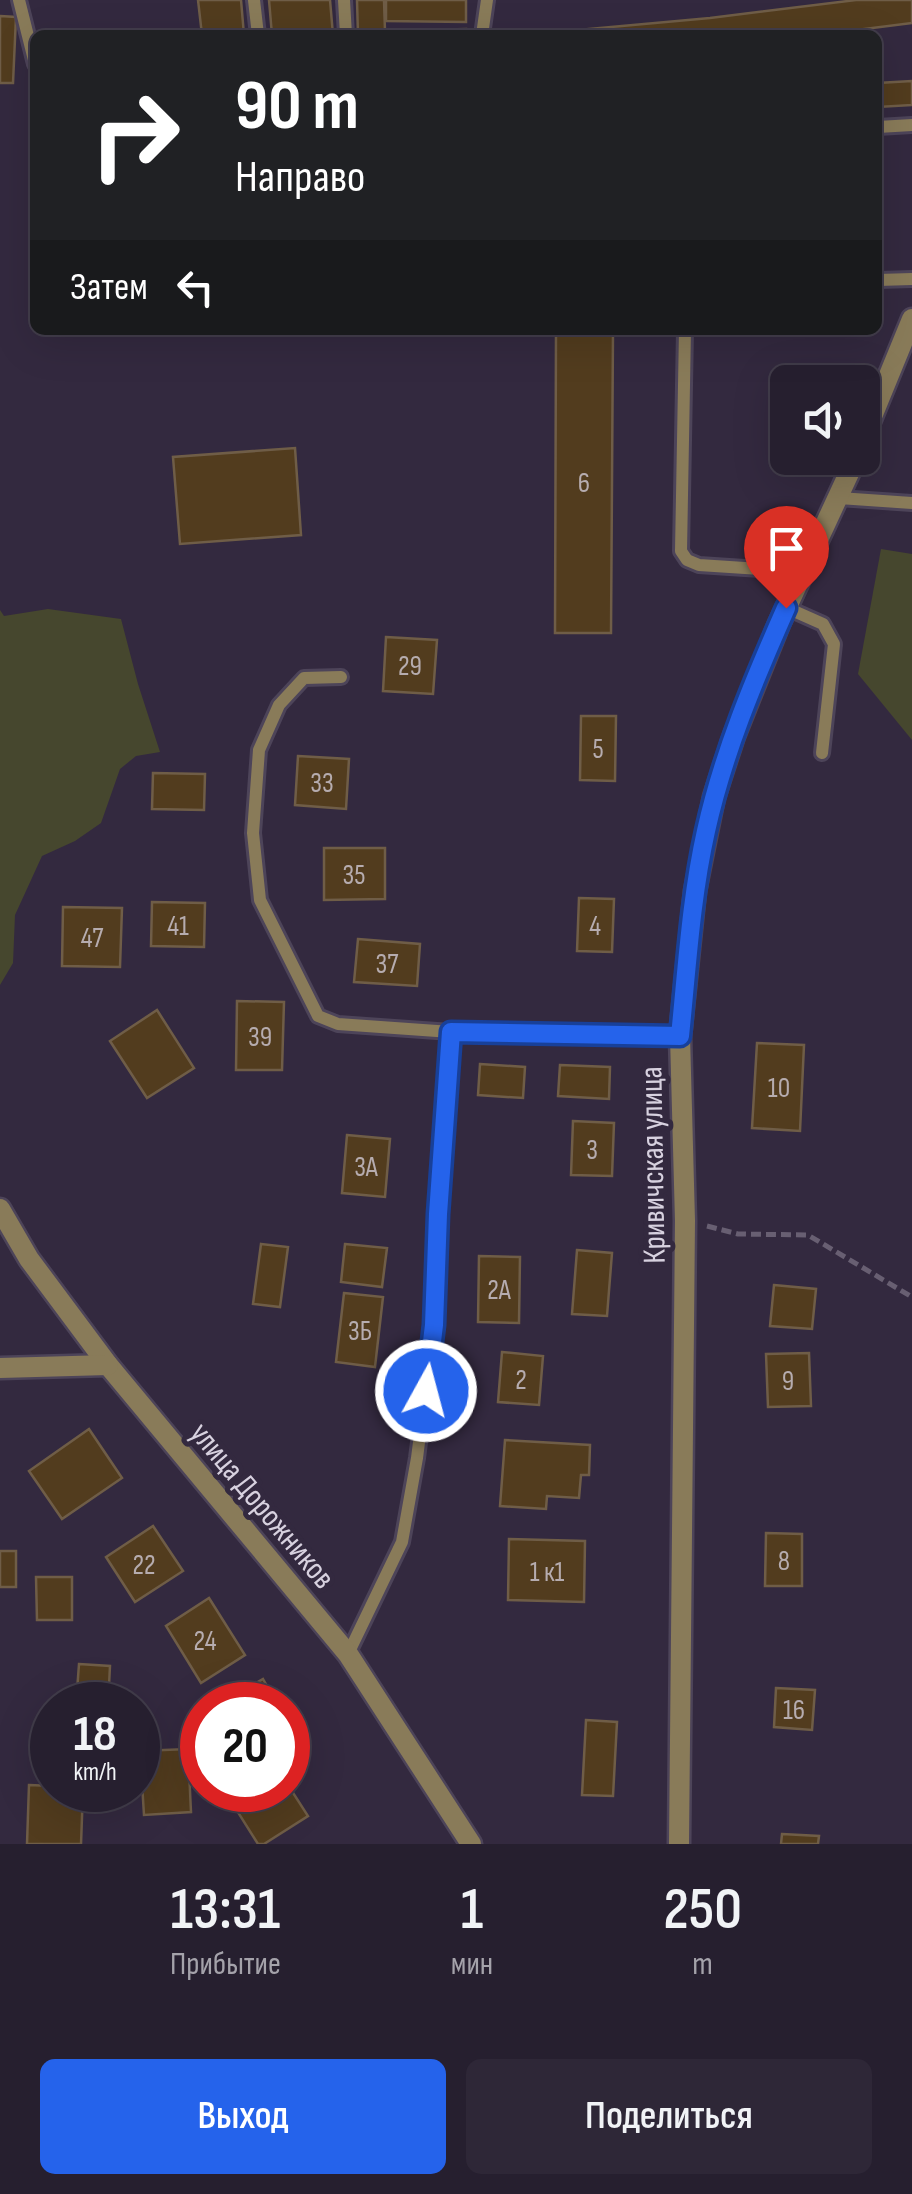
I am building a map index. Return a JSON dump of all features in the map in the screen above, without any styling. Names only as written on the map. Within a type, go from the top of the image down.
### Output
[{"type":"street","points":[[880,397],[912,319]]},
{"type":"street","name":"Кривичская улица","points":[[679,1844],[684,1221],[680,1036],[695,891],[706,828],[734,736],[786,608],[849,475]]},
{"type":"street","name":"улица Дорожников","points":[[0,1209],[29,1260],[108,1364],[348,1654],[471,1844]]},
{"type":"street","points":[[0,1368],[108,1364]]},
{"type":"lane","points":[[18,0],[30,45]]},
{"type":"lane","points":[[254,0],[257,30]]},
{"type":"lane","points":[[344,0],[346,30]]},
{"type":"lane","points":[[483,30],[487,0]]},
{"type":"lane","points":[[882,127],[912,126]]},
{"type":"lane","points":[[882,280],[912,279]]},
{"type":"lane","points":[[685,335],[680,550],[687,560],[700,566],[804,572]]},
{"type":"lane","points":[[839,498],[912,503]]},
{"type":"lane","points":[[786,608],[823,624],[834,644],[822,754]]},
{"type":"lane","points":[[340,677],[304,678],[279,705],[258,750],[253,834],[260,900],[318,1016],[338,1024],[451,1032],[680,1036]]},
{"type":"lane","points":[[348,1654],[402,1542],[418,1458],[434,1325],[451,1032]]},
{"type":"path","points":[[684,1221],[738,1234],[808,1235],[912,1297]]},
{"type":"green space","points":[[881,549],[912,554],[912,740],[858,674]]},
{"type":"green space","points":[[48,609],[121,619],[160,752],[136,756],[120,769],[101,823],[75,841],[42,856],[15,915],[13,963],[0,985],[0,610],[4,616]]},
{"type":"building","points":[[198,0],[241,0],[244,30],[201,30]]},
{"type":"building","points":[[269,0],[330,0],[333,30],[272,30]]},
{"type":"building","points":[[357,0],[384,0],[385,30],[358,30]]},
{"type":"building","points":[[386,0],[466,0],[466,22],[386,21]]},
{"type":"building","points":[[856,0],[912,0],[912,23],[857,30],[578,30]]},
{"type":"building","points":[[0,16],[16,17],[13,83],[0,83]]},
{"type":"building","points":[[912,81],[912,105],[882,107],[882,83]]},
{"type":"building","points":[[556,335],[613,335],[611,633],[555,633]]},
{"type":"building","points":[[295,448],[301,535],[180,544],[173,457]]},
{"type":"building","points":[[386,637],[437,640],[433,694],[383,691]]},
{"type":"building","points":[[581,716],[616,716],[615,781],[580,780]]},
{"type":"building","points":[[298,756],[349,759],[346,809],[295,805]]},
{"type":"building","points":[[153,773],[205,774],[204,810],[152,809]]},
{"type":"building","points":[[324,848],[385,848],[385,899],[324,900]]},
{"type":"building","points":[[579,898],[614,899],[612,952],[577,951]]},
{"type":"building","points":[[152,902],[205,903],[204,947],[151,946]]},
{"type":"building","points":[[63,907],[122,908],[120,967],[62,966]]},
{"type":"building","points":[[358,939],[420,944],[417,986],[354,982]]},
{"type":"building","points":[[237,1001],[284,1002],[282,1070],[236,1070]]},
{"type":"building","points":[[157,1010],[194,1068],[147,1098],[110,1041]]},
{"type":"building","points":[[757,1043],[804,1045],[800,1131],[752,1128]]},
{"type":"building","points":[[480,1064],[525,1067],[523,1098],[478,1095]]},
{"type":"building","points":[[560,1065],[610,1067],[609,1099],[558,1096]]},
{"type":"building","points":[[573,1121],[614,1123],[612,1176],[571,1175]]},
{"type":"building","points":[[347,1135],[390,1139],[385,1197],[342,1193]]},
{"type":"building","points":[[261,1244],[288,1247],[280,1307],[253,1304]]},
{"type":"building","points":[[345,1244],[387,1248],[382,1287],[341,1282]]},
{"type":"building","points":[[577,1250],[612,1253],[607,1316],[572,1314]]},
{"type":"building","points":[[479,1256],[520,1257],[519,1323],[478,1322]]},
{"type":"building","points":[[774,1285],[816,1289],[812,1329],[770,1326]]},
{"type":"building","points":[[344,1293],[383,1297],[375,1367],[336,1362]]},
{"type":"building","points":[[502,1352],[543,1356],[539,1405],[498,1402]]},
{"type":"building","points":[[809,1353],[811,1406],[768,1407],[766,1354]]},
{"type":"building","points":[[89,1429],[122,1478],[62,1519],[29,1471]]},
{"type":"building","points":[[505,1440],[590,1445],[589,1475],[581,1475],[579,1498],[547,1496],[546,1509],[500,1506]]},
{"type":"building","points":[[153,1526],[183,1571],[135,1602],[106,1557]]},
{"type":"building","points":[[766,1533],[802,1534],[802,1586],[765,1586]]},
{"type":"building","points":[[509,1539],[585,1541],[584,1602],[508,1600]]},
{"type":"building","points":[[0,1551],[16,1551],[16,1587],[0,1587]]},
{"type":"building","points":[[36,1577],[72,1577],[72,1620],[37,1620]]},
{"type":"building","points":[[209,1598],[245,1655],[200,1682],[166,1626]]},
{"type":"building","points":[[79,1664],[110,1666],[109,1682],[78,1682]]},
{"type":"building","points":[[776,1688],[815,1690],[812,1730],[774,1727]]},
{"type":"building","points":[[586,1720],[617,1722],[613,1796],[582,1795]]},
{"type":"building","points":[[180,1749],[180,1812],[191,1812],[144,1815],[160,1812],[160,1750]]},
{"type":"building","points":[[29,1785],[30,1812],[82,1812],[81,1844],[27,1844]]},
{"type":"building","points":[[238,1812],[305,1812],[308,1816],[264,1844],[258,1844]]},
{"type":"building","points":[[782,1834],[819,1836],[818,1844],[781,1844]]},
{"type":"route","points":[[426,1391],[434,1325],[451,1032],[680,1036],[695,891],[706,828],[734,736],[786,608]]}]
